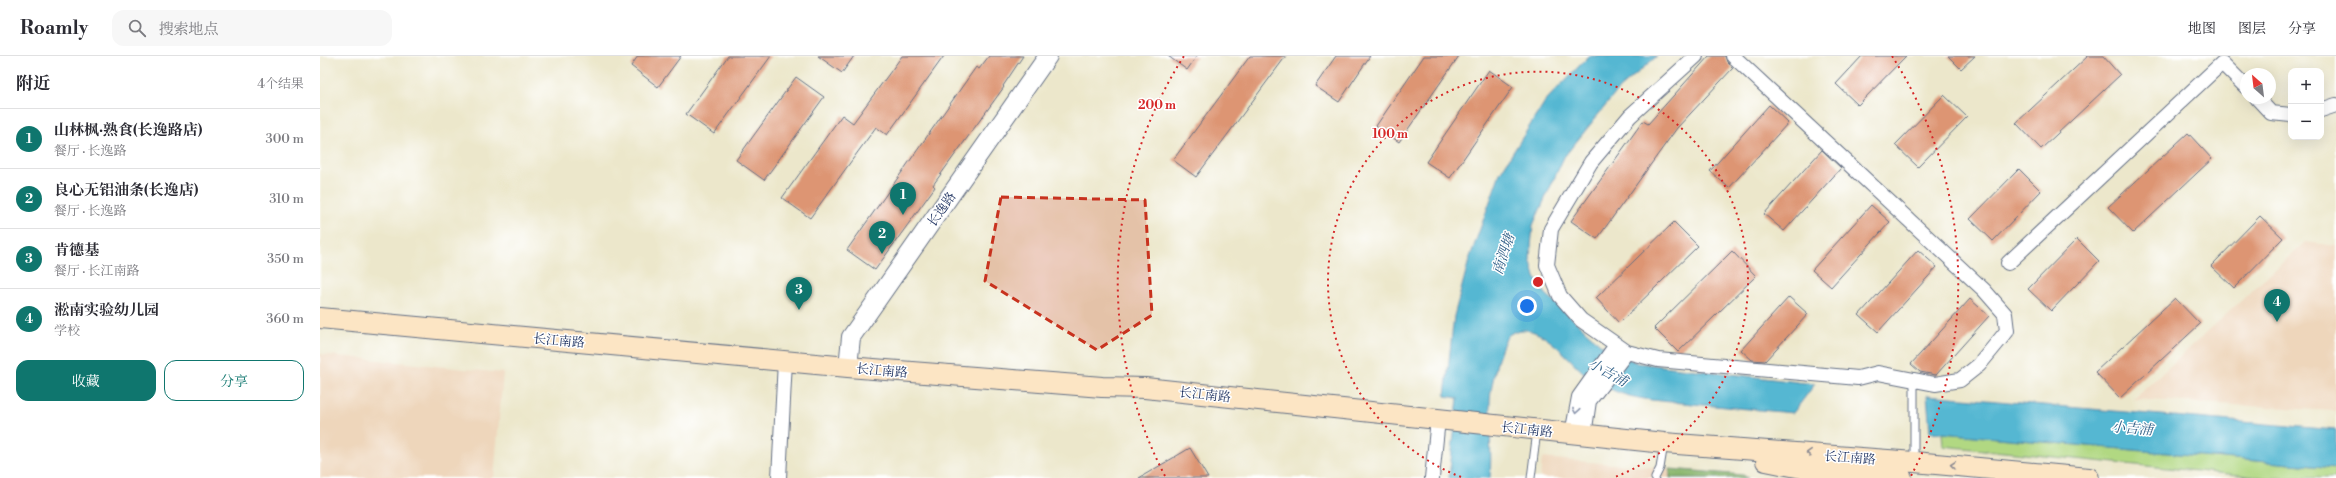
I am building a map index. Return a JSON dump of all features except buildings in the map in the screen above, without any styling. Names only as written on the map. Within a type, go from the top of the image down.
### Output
[{"type":"main road","name":"长江南路","points":[[320,318],[848,367],[1102,387],[1145,388],[1578,435],[1699,446],[1914,462],[2089,478]]},
{"type":"main road","points":[[1699,446],[1802,468],[1902,478]]},
{"type":"street","name":"长逸路","points":[[848,367],[851,337],[1048,56]]},
{"type":"street","points":[[1696,56],[1630,116],[1591,162],[1551,229],[1547,265],[1560,296],[1581,320],[1617,353],[1658,360],[1858,378],[1878,373],[1935,384],[1960,380],[1979,365],[2007,331],[2005,314],[1984,290],[1733,56]]},
{"type":"street","points":[[2008,263],[2222,63],[2240,81]]},
{"type":"street","points":[[2263,104],[2271,113],[2288,115]]},
{"type":"street","points":[[2324,109],[2336,105]]},
{"type":"street","points":[[1578,435],[1579,397],[1587,393],[1617,353]]},
{"type":"street","points":[[779,478],[785,361]]},
{"type":"street","points":[[1432,478],[1447,420]]},
{"type":"lane","points":[[1914,380],[1914,462]]},
{"type":"lane","points":[[1531,478],[1532,430]]},
{"type":"lane","points":[[1655,478],[1660,468],[1664,443]]},
{"type":"lane","points":[[1660,468],[1662,478]]},
{"type":"highlighted area","points":[[1001,197],[1145,200],[1152,315],[1097,350],[985,281]]},
{"type":"shaded area","points":[[2305,242],[2336,246],[2336,411],[2134,399]]},
{"type":"shaded area","points":[[320,354],[503,373],[494,478],[320,478]]},
{"type":"shaded area","points":[[1542,458],[1743,475],[1748,478],[1540,478]]},
{"type":"green space","points":[[1942,433],[2336,468],[2336,478],[2268,478],[1943,446]]},
{"type":"green space","points":[[1670,469],[1743,475],[1748,478],[1670,478]]},
{"type":"water","points":[[1589,56],[1657,56],[1619,89],[1564,157],[1533,225],[1530,258],[1535,277],[1545,293],[1600,344],[1637,363],[1815,384],[1793,413],[1661,401],[1629,396],[1610,389],[1593,380],[1550,341],[1530,331],[1520,330],[1510,334],[1506,338],[1499,355],[1494,377],[1490,402],[1490,478],[1449,478],[1458,398],[1445,396],[1454,316],[1469,260],[1500,173],[1546,100]]},
{"type":"water","name":"小吉浦","points":[[1927,395],[2336,430],[2336,468],[1930,432]]},
{"type":"place","name":"山林枫·熟食(长逸路店)","points":[[903,215]]},
{"type":"place","name":"良心无铝油条(长逸店)","points":[[882,254]]},
{"type":"place","name":"肯德基","points":[[799,310]]},
{"type":"place","name":"淞南实验幼儿园","points":[[2277,322]]},
{"type":"water label","name":"南泗塘","points":[[1503,254]]}]
